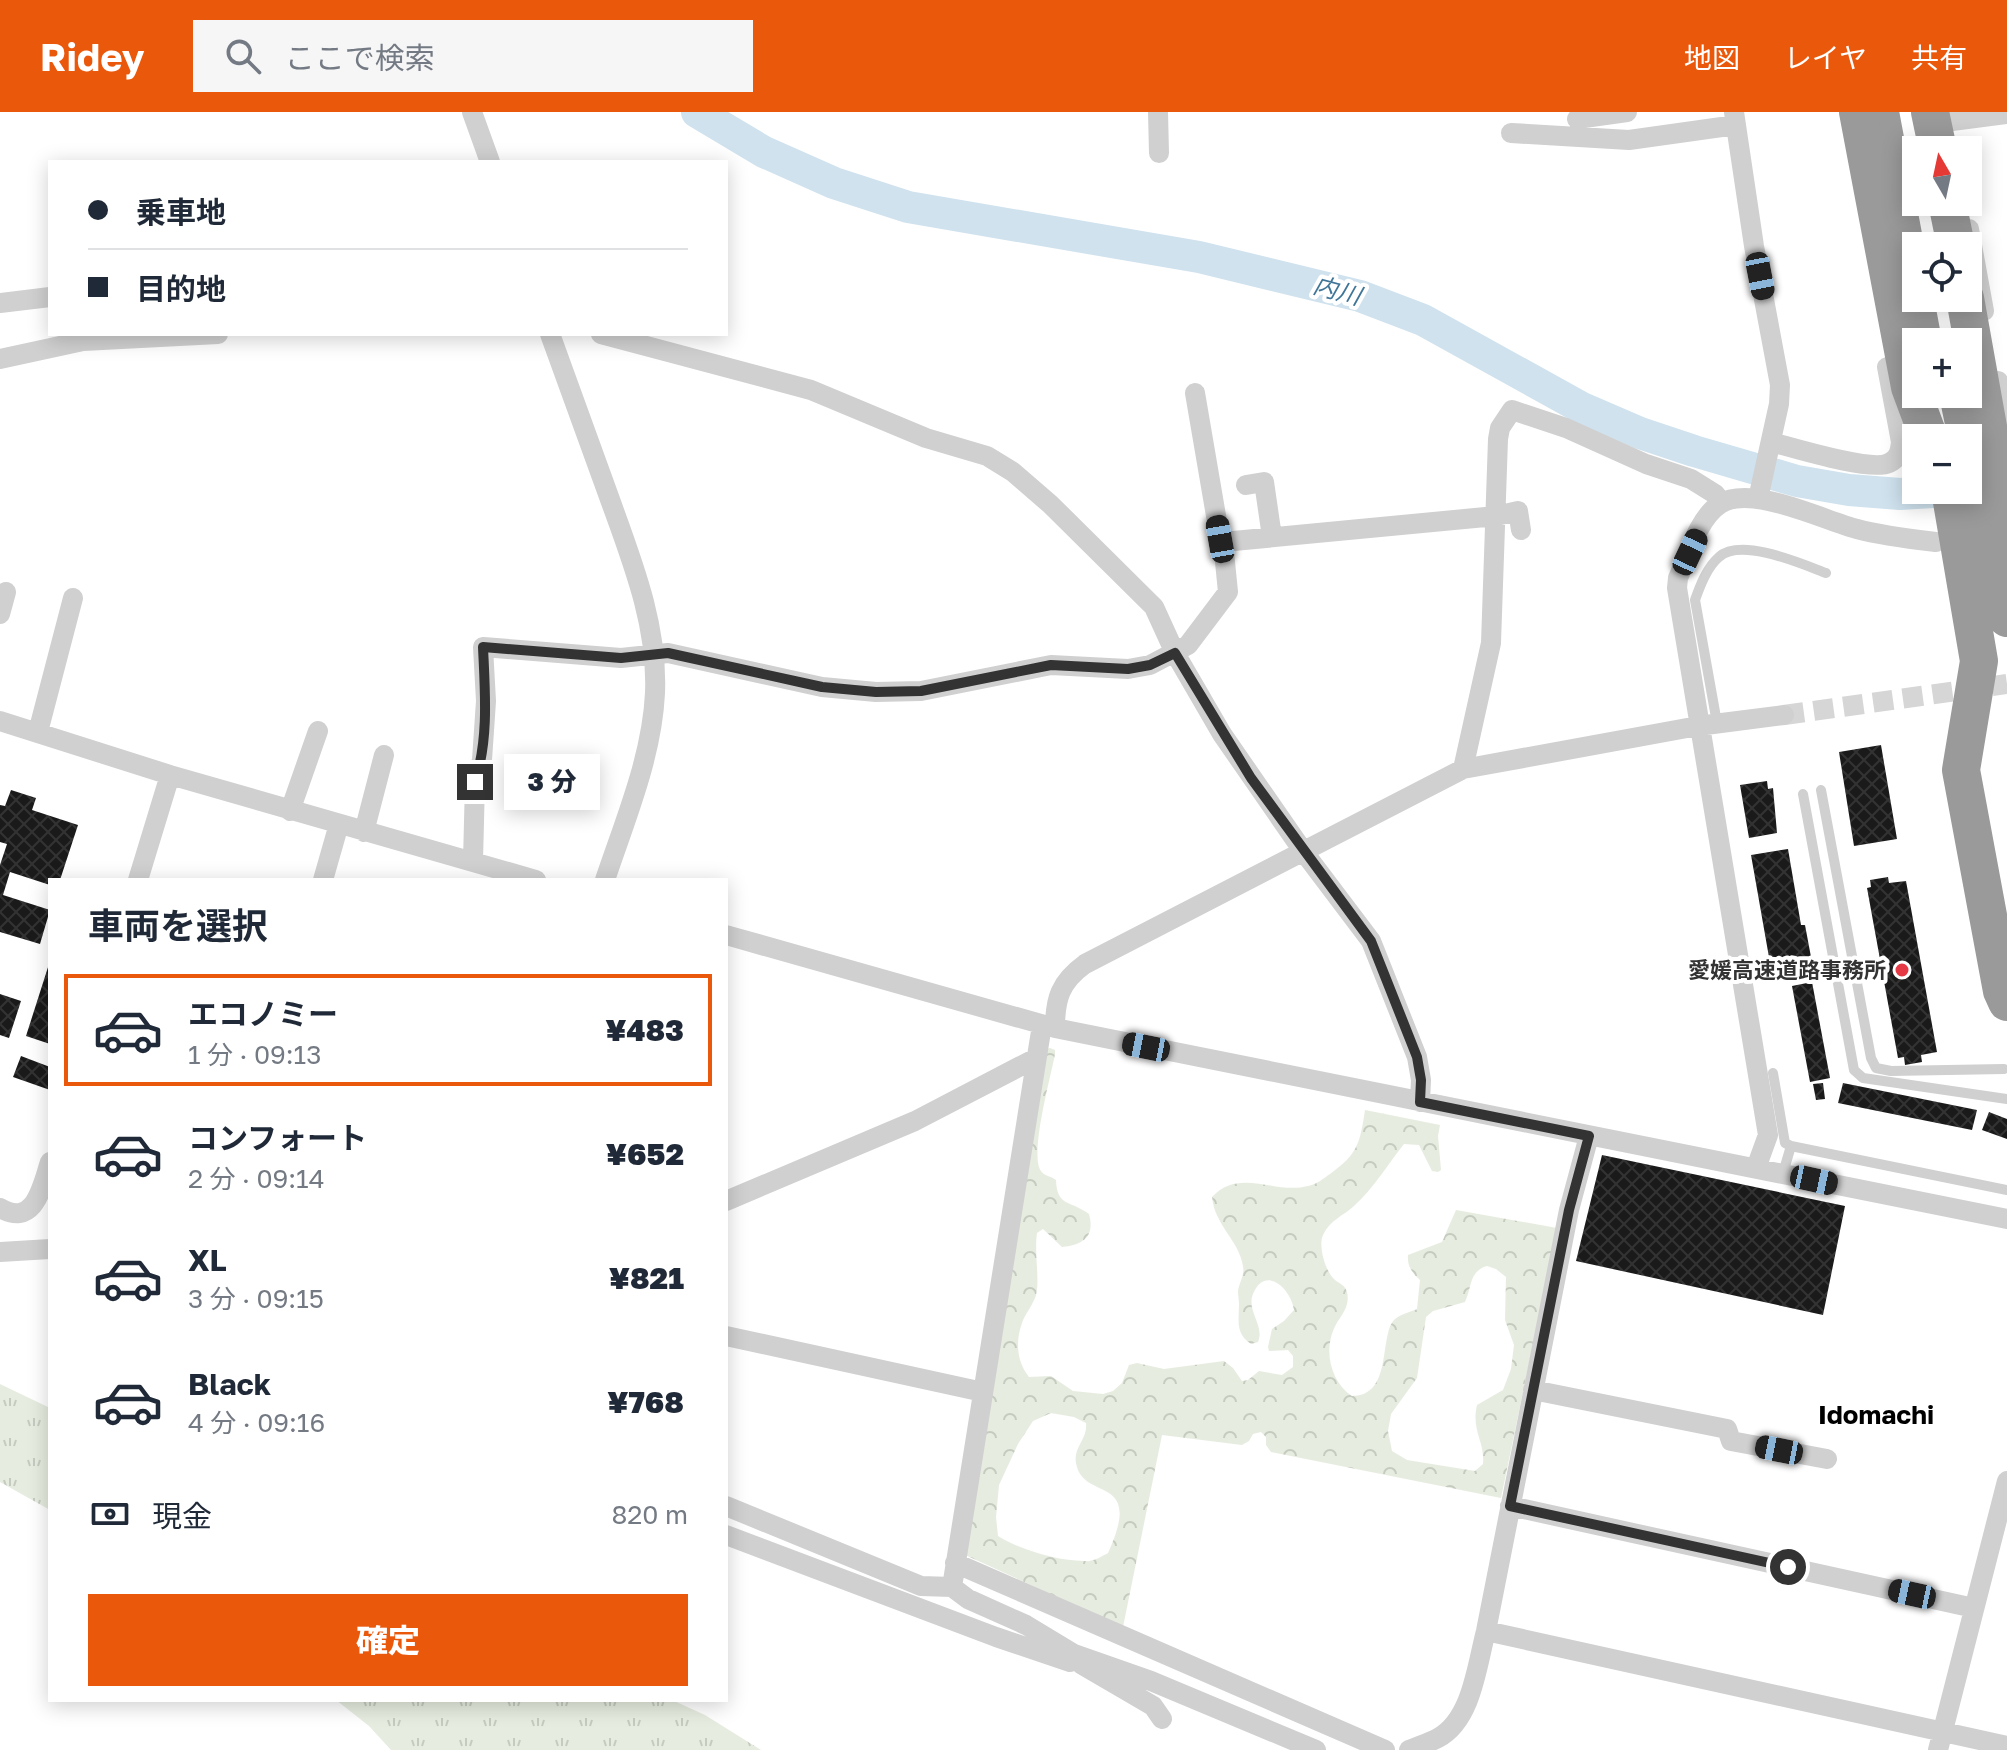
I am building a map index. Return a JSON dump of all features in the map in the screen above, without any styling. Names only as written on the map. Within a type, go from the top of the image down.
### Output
[{"type":"highway","points":[[1858,112],[1910,387],[1924,424]]},
{"type":"highway","points":[[1880,112],[1920,328]]},
{"type":"highway","points":[[1906,112],[1910,136]]},
{"type":"highway","points":[[1965,312],[1961,509],[1979,661],[1961,770],[2002,991],[2007,1002]]},
{"type":"highway","points":[[1961,509],[1998,558],[2007,618]]},
{"type":"street","points":[[472,112],[489,160]]},
{"type":"street","points":[[1158,112],[1159,153]]},
{"type":"street","points":[[1577,119],[1627,112]]},
{"type":"street","points":[[1770,446],[1879,466],[1891,463],[1899,454],[1901,442],[1840,112]]},
{"type":"street","points":[[1941,124],[2007,114]]},
{"type":"street","points":[[1511,133],[1629,140],[1735,119],[1754,246],[1778,367],[1779,404],[1759,494]]},
{"type":"street","points":[[1967,216],[2007,422]]},
{"type":"street","points":[[0,303],[48,297]]},
{"type":"street","points":[[1982,335],[1989,334]]},
{"type":"street","points":[[0,359],[83,341],[179,336]]},
{"type":"street","points":[[551,336],[632,563],[642,594],[654,654],[655,694],[648,743],[606,878]]},
{"type":"street","points":[[608,336],[811,390],[926,438],[987,456],[1013,472],[1050,504],[1154,607],[1175,653],[1222,734],[1303,851],[1371,941],[1417,1057],[1421,1080],[1420,1102]]},
{"type":"street","points":[[1885,352],[1902,349]]},
{"type":"street","points":[[473,861],[475,782],[482,760],[485,713],[483,647],[621,658],[680,655],[822,687],[876,692],[921,691],[1051,665],[1128,669],[1150,665],[1188,645],[1228,592],[1223,542],[1195,393]]},
{"type":"street","points":[[1463,769],[1491,643],[1498,439],[1500,428],[1512,410],[1566,428],[1646,464],[1691,479],[1715,494],[1722,503]]},
{"type":"street","points":[[1246,485],[1264,482],[1272,537]]},
{"type":"street","points":[[1756,1168],[1768,1135],[1708,725],[1677,588],[1678,578],[1702,526],[1722,503],[1731,500],[1759,494],[1856,529],[1961,509]]},
{"type":"street","points":[[1223,542],[1496,516],[1518,511],[1521,530]]},
{"type":"street","points":[[0,614],[6,592]]},
{"type":"street","points":[[38,732],[73,598]]},
{"type":"street","points":[[952,1587],[1036,1058],[1065,981],[1085,964],[1463,769],[1708,725],[1784,715]]},
{"type":"street","points":[[0,721],[290,811],[529,878]]},
{"type":"street","points":[[290,811],[318,731]]},
{"type":"street","points":[[364,832],[384,755]]},
{"type":"street","points":[[139,878],[170,775]]},
{"type":"street","points":[[324,878],[339,824]]},
{"type":"street","points":[[728,936],[1048,1027],[2007,1219]]},
{"type":"street","points":[[728,1200],[915,1121],[1036,1058]]},
{"type":"street","points":[[1409,1750],[1440,1738],[1458,1718],[1474,1680],[1569,1210],[1589,1136]]},
{"type":"street","points":[[0,1208],[18,1213],[33,1206],[48,1167]]},
{"type":"street","points":[[0,1252],[48,1249]]},
{"type":"street","points":[[728,1336],[983,1392]]},
{"type":"street","points":[[1533,1390],[1727,1429],[1731,1441],[1827,1459]]},
{"type":"street","points":[[1940,1741],[2007,1481]]},
{"type":"street","points":[[1510,1506],[1974,1608]]},
{"type":"street","points":[[728,1507],[921,1586],[952,1587],[968,1599],[1026,1625],[1153,1706],[1162,1719]]},
{"type":"street","points":[[728,1536],[996,1637],[1151,1681],[1316,1750]]},
{"type":"street","points":[[955,1563],[1385,1750]]},
{"type":"street","points":[[1486,1631],[1940,1741],[2007,1746]]},
{"type":"lane","points":[[1708,725],[1695,600],[1700,584],[1719,555],[1736,550],[1755,550],[1826,573]]},
{"type":"lane","points":[[1821,790],[1871,1058],[1876,1068],[1891,1071],[2004,1069]]},
{"type":"lane","points":[[1803,794],[1854,1070],[1863,1078],[2007,1099]]},
{"type":"lane","points":[[1773,1073],[1785,1143],[2007,1190]]},
{"type":"lane","points":[[1783,1173],[1791,1146]]},
{"type":"green space","points":[[1046,1049],[1055,1050],[1055,1054],[1039,1133],[1038,1162],[1042,1173],[1056,1180],[1062,1199],[1089,1214],[1090,1228],[1082,1241],[1062,1247],[1043,1229],[1037,1233],[1037,1289],[1022,1323],[1018,1344],[1022,1365],[1029,1377],[1051,1376],[1073,1391],[1103,1394],[1113,1391],[1122,1383],[1129,1365],[1137,1363],[1164,1369],[1224,1361],[1242,1381],[1259,1371],[1282,1375],[1293,1367],[1293,1356],[1288,1350],[1269,1351],[1268,1347],[1272,1329],[1294,1310],[1292,1302],[1277,1283],[1264,1281],[1258,1285],[1251,1300],[1260,1336],[1258,1342],[1251,1344],[1242,1336],[1238,1291],[1243,1266],[1212,1197],[1234,1184],[1295,1188],[1317,1183],[1352,1154],[1359,1139],[1365,1110],[1440,1125],[1441,1170],[1432,1171],[1419,1145],[1404,1144],[1368,1192],[1333,1222],[1323,1235],[1321,1245],[1325,1265],[1331,1276],[1345,1288],[1348,1298],[1330,1340],[1330,1358],[1339,1384],[1352,1396],[1365,1393],[1374,1386],[1394,1320],[1417,1309],[1420,1280],[1408,1263],[1408,1255],[1442,1242],[1456,1210],[1557,1228],[1501,1498],[1271,1452],[1261,1432],[1253,1434],[1242,1445],[1162,1435],[1123,1627],[963,1554]],"holes":[[[1487,1266],[1506,1277],[1505,1320],[1514,1345],[1511,1369],[1503,1390],[1477,1405],[1476,1422],[1483,1464],[1475,1471],[1407,1460],[1392,1451],[1388,1431],[1391,1414],[1417,1378],[1426,1317],[1433,1311],[1465,1302],[1474,1276]],[[1051,1413],[1074,1417],[1086,1423],[1076,1463],[1089,1483],[1116,1499],[1120,1510],[1118,1528],[1108,1553],[1094,1560],[1051,1557],[998,1536],[999,1485],[1018,1444],[1033,1421]]]},
{"type":"green space","points":[[0,1384],[48,1407],[48,1509],[0,1482]]},
{"type":"green space","points":[[339,1702],[676,1702],[705,1715],[761,1750],[391,1750],[369,1726]]},
{"type":"building","points":[[1881,745],[1897,839],[1854,846],[1839,752]]},
{"type":"building","points":[[1767,781],[1768,789],[1773,788],[1777,833],[1749,838],[1740,785]]},
{"type":"building","points":[[11,790],[36,798],[32,810],[78,825],[61,878],[48,878],[48,884],[10,872],[3,895],[48,909],[40,944],[0,932],[0,865],[7,844],[0,842],[0,805],[5,806]]},
{"type":"building","points":[[1788,849],[1801,925],[1805,925],[1814,973],[1773,980],[1751,855]]},
{"type":"building","name":"愛媛高速道路事務所","points":[[1888,877],[1889,883],[1906,881],[1937,1052],[1921,1055],[1922,1062],[1905,1065],[1904,1057],[1898,1058],[1867,888],[1871,887],[1870,880]]},
{"type":"building","points":[[48,967],[48,1043],[26,1036]]},
{"type":"building","points":[[1812,982],[1830,1078],[1810,1082],[1792,986]]},
{"type":"building","points":[[0,994],[21,1001],[9,1038],[0,1035]]},
{"type":"building","points":[[21,1056],[48,1066],[48,1089],[13,1077]]},
{"type":"building","points":[[1823,1083],[1825,1099],[1816,1100],[1813,1084]]},
{"type":"building","points":[[1843,1083],[1977,1110],[1972,1130],[1838,1103]]},
{"type":"building","points":[[1989,1112],[2007,1119],[2007,1139],[1982,1130]]},
{"type":"building","points":[[1602,1155],[1845,1206],[1823,1315],[1576,1261]]},
{"type":"waterway","name":"内川","points":[[697,112],[764,152],[834,183],[908,207],[1199,257],[1360,296],[1423,320],[1582,408],[1640,433],[1797,481],[1849,490],[1902,494]]},
{"type":"tunnel","points":[[1784,715],[2007,684]]},
{"type":"place","name":"愛媛高速道路事務所","points":[[1902,970]]},
{"type":"district","name":"Idomachi","points":[[1876,1415]]},
{"type":"route","points":[[475,782],[482,760],[485,719],[483,647],[621,658],[668,653],[822,687],[876,692],[921,691],[1051,665],[1128,669],[1150,665],[1175,653],[1251,778],[1371,941],[1417,1057],[1421,1080],[1420,1102],[1589,1136],[1569,1210],[1510,1506],[1788,1567]]}]
